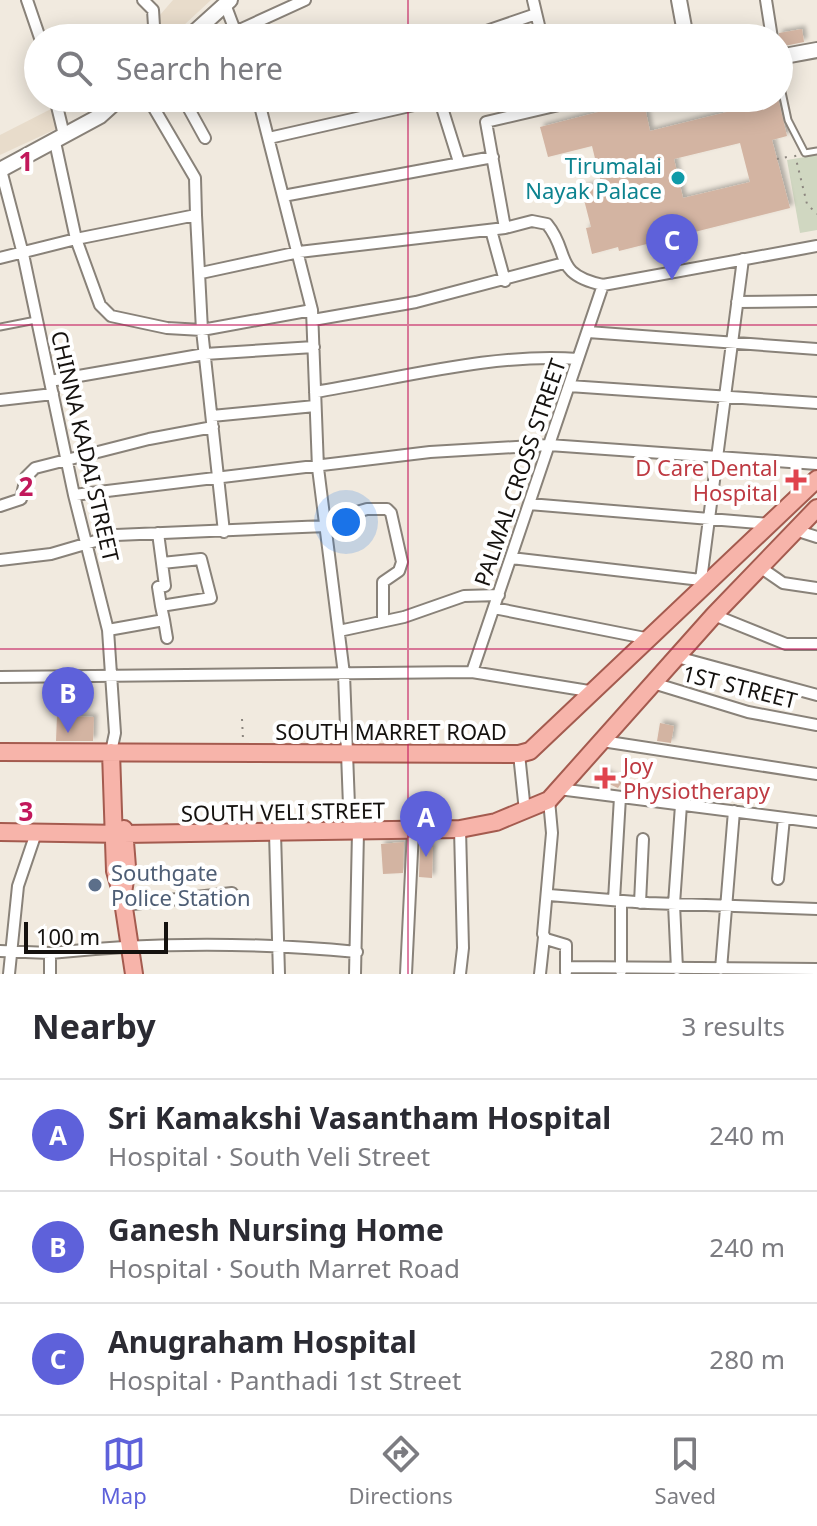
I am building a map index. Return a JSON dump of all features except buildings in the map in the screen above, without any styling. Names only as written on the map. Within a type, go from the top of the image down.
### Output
[{"type":"main road","points":[[679,0],[683,24]]},
{"type":"main road","points":[[204,24],[228,2]]},
{"type":"main road","points":[[793,54],[817,50]]},
{"type":"main road","points":[[0,170],[104,112]]},
{"type":"main road","name":"SOUTH MARRET ROAD","points":[[0,752],[519,754],[537,747],[704,583],[817,479]]},
{"type":"main road","name":"SOUTH VELI STREET","points":[[0,832],[413,831],[460,829],[525,811],[554,795],[714,615],[817,508]]},
{"type":"main road","points":[[117,752],[119,834],[127,867],[123,900],[132,965]]},
{"type":"street","points":[[27,0],[35,24]]},
{"type":"street","points":[[143,0],[153,10],[154,24]]},
{"type":"street","points":[[258,24],[305,0]]},
{"type":"street","points":[[533,0],[538,24]]},
{"type":"street","points":[[766,0],[770,24]]},
{"type":"street","points":[[228,2],[233,24]]},
{"type":"street","points":[[507,24],[536,14]]},
{"type":"street","points":[[57,112],[76,239],[105,313],[167,328],[202,330],[312,315],[505,281],[564,263]]},
{"type":"street","points":[[156,112],[195,178],[202,330],[224,532]]},
{"type":"street","points":[[191,112],[205,138]]},
{"type":"street","points":[[262,112],[299,252],[312,315],[318,468],[344,674],[354,832],[355,974]]},
{"type":"street","points":[[269,138],[381,112]]},
{"type":"street","points":[[445,112],[459,162]]},
{"type":"street","points":[[505,228],[486,122],[529,112]]},
{"type":"street","points":[[283,196],[493,157]]},
{"type":"street","name":"CHINNA KADAI STREET","points":[[0,170],[23,254],[74,495],[108,630],[117,752]]},
{"type":"street","points":[[0,258],[196,215]]},
{"type":"street","points":[[201,273],[299,252],[491,230],[532,221],[547,224],[564,263],[576,275],[603,285],[817,246]]},
{"type":"street","points":[[491,230],[505,281]]},
{"type":"street","points":[[511,558],[704,583],[709,520],[743,259]]},
{"type":"street","name":"PALMAL CROSS STREET","points":[[472,672],[603,285]]},
{"type":"street","points":[[737,302],[817,301]]},
{"type":"street","points":[[588,332],[817,349]]},
{"type":"street","points":[[50,381],[205,354],[314,347]]},
{"type":"street","points":[[315,392],[547,356],[578,359]]},
{"type":"street","points":[[569,386],[817,403]]},
{"type":"street","points":[[0,400],[53,394]]},
{"type":"street","points":[[0,506],[21,499],[26,477],[32,470],[213,421],[315,406]]},
{"type":"street","points":[[74,495],[217,476],[318,468],[430,452],[549,445],[817,464]]},
{"type":"street","points":[[529,504],[770,524]]},
{"type":"street","points":[[0,560],[51,554],[116,535],[224,532],[326,523],[375,508],[387,509],[391,513],[402,562],[399,571],[383,582],[383,621]]},
{"type":"street","points":[[795,530],[817,537]]},
{"type":"street","points":[[158,533],[165,586],[158,587],[167,638]]},
{"type":"street","points":[[161,606],[211,598],[201,559],[162,563]]},
{"type":"street","points":[[760,567],[783,583],[817,588]]},
{"type":"street","points":[[339,631],[464,596],[499,595]]},
{"type":"street","points":[[494,608],[650,639]]},
{"type":"street","points":[[714,615],[786,644],[817,644]]},
{"type":"street","points":[[108,630],[164,620]]},
{"type":"street","points":[[677,657],[817,695]]},
{"type":"street","points":[[0,677],[472,672],[595,692]]},
{"type":"street","name":"1ST STREET","points":[[653,683],[748,712],[817,725]]},
{"type":"street","points":[[602,741],[817,774]]},
{"type":"street","points":[[519,754],[525,811]]},
{"type":"street","points":[[540,974],[549,895],[554,795],[620,797],[817,822]]},
{"type":"street","points":[[620,797],[618,901],[622,971]]},
{"type":"street","points":[[677,969],[674,904],[681,805]]},
{"type":"street","points":[[721,969],[734,811]]},
{"type":"street","points":[[778,879],[784,818]]},
{"type":"street","points":[[460,829],[463,948],[460,974]]},
{"type":"street","points":[[406,974],[413,831]]},
{"type":"street","points":[[9,974],[5,952],[18,886],[36,833]]},
{"type":"street","points":[[275,833],[279,974]]},
{"type":"street","points":[[640,903],[643,839]]},
{"type":"street","points":[[123,900],[232,893]]},
{"type":"street","points":[[549,895],[640,903],[817,909]]},
{"type":"street","points":[[544,937],[566,945],[566,971],[817,969]]},
{"type":"street","points":[[5,952],[50,953],[132,965],[280,944],[357,952]]},
{"type":"street","points":[[50,953],[50,974]]},
{"type":"lane","points":[[786,112],[805,153],[817,151]]},
{"type":"lane","points":[[0,327],[37,320]]},
{"type":"path","points":[[777,159],[805,153]]},
{"type":"path","points":[[795,155],[807,204],[817,214]]},
{"type":"path","points":[[242,719],[244,752]]},
{"type":"shaded area","points":[[173,0],[211,0],[185,24],[152,24]]},
{"type":"shaded area","points":[[45,112],[54,112],[58,124],[56,129],[0,155],[0,135]]},
{"type":"green space","points":[[817,155],[817,230],[800,233],[787,160]]},
{"type":"place","name":"Tirumalai Nayak Palace","points":[[678,178]]},
{"type":"place","name":"Anugraham Hospital","points":[[672,280]]},
{"type":"place","name":"D Care Dental Hospital","points":[[796,480]]},
{"type":"place","name":"Ganesh Nursing Home","points":[[68,733]]},
{"type":"place","name":"Joy Physiotherapy","points":[[605,778]]},
{"type":"place","name":"Sri Kamakshi Vasantham Hospital","points":[[426,857]]},
{"type":"place","name":"Southgate Police Station","points":[[95,885]]}]
